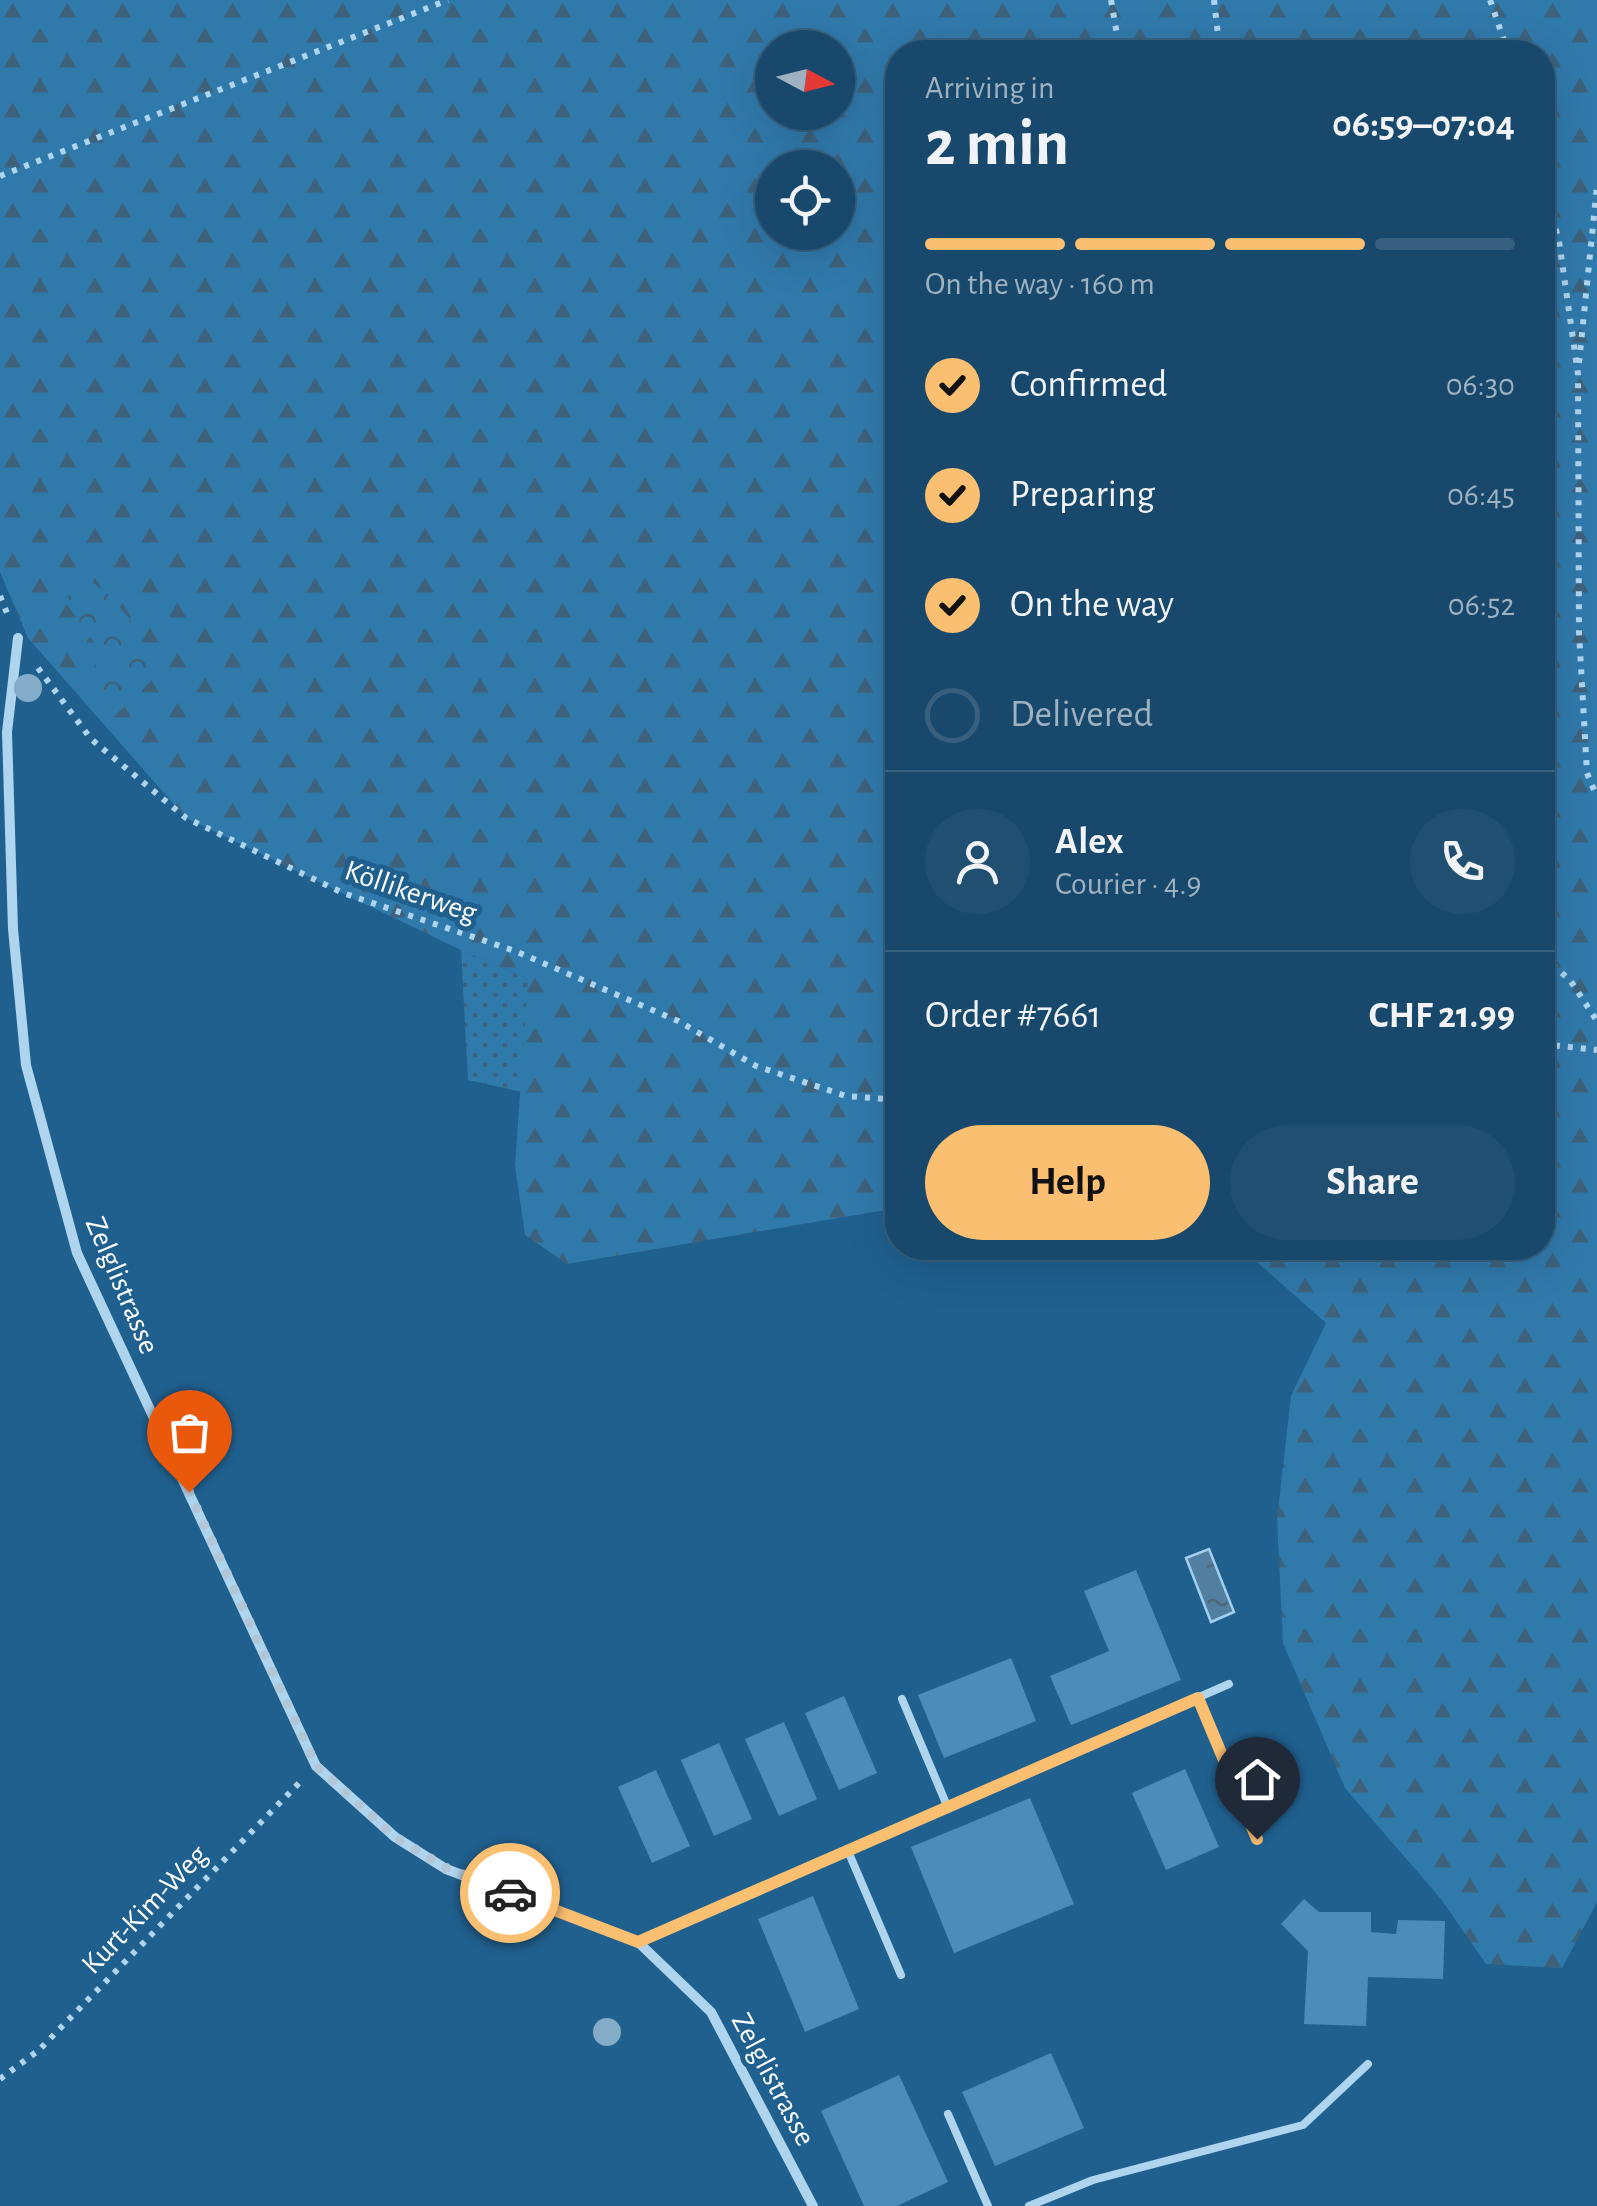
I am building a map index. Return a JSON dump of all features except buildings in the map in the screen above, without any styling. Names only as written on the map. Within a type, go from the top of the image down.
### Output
[{"type":"street","name":"Zelglistrasse","points":[[18,638],[7,732],[13,929],[26,1065],[77,1253],[316,1766],[395,1837],[446,1868],[638,1942],[711,2012],[813,2206]]},
{"type":"lane","points":[[638,1942],[1229,1684]]},
{"type":"lane","points":[[1198,1698],[1257,1839]]},
{"type":"lane","points":[[902,1699],[948,1808]]},
{"type":"lane","points":[[848,1851],[902,1975]]},
{"type":"lane","points":[[1029,2206],[1093,2180],[1303,2125],[1368,2064]]},
{"type":"lane","points":[[948,2114],[988,2206]]},
{"type":"path","points":[[0,176],[448,0]]},
{"type":"path","points":[[1111,0],[1118,40]]},
{"type":"path","points":[[1214,0],[1219,40]]},
{"type":"path","points":[[1490,0],[1504,40]]},
{"type":"path","points":[[1597,186],[1578,374],[1579,632],[1587,773],[1597,797]]},
{"type":"path","points":[[1555,224],[1578,374]]},
{"type":"path","name":"Köllikerweg","points":[[0,596],[18,638],[91,739],[186,818],[343,893],[516,951],[642,1005],[756,1066],[846,1096],[885,1099]]},
{"type":"path","points":[[1555,967],[1570,980],[1597,1022]]},
{"type":"path","points":[[1555,1045],[1597,1050]]},
{"type":"path","name":"Kurt-Kim-Weg","points":[[0,2079],[39,2050],[316,1766]]},
{"type":"green space","points":[[0,0],[1597,0],[1597,1902],[1562,1968],[1486,1964],[1441,1899],[1345,1788],[1283,1643],[1277,1519],[1291,1396],[1326,1323],[1255,1260],[1555,1260],[1555,40],[885,40],[885,1210],[567,1264],[525,1235],[515,1166],[528,979],[186,818],[28,638],[0,572]]},
{"type":"green space","points":[[85,577],[112,597],[137,629],[151,681],[110,720],[83,687],[102,654],[64,600]]},
{"type":"green space","points":[[461,950],[528,979],[522,1092],[468,1080]]},
{"type":"water","points":[[1209,1549],[1234,1612],[1211,1622],[1186,1558]]},
{"type":"way so far","points":[[189,1492],[316,1766],[395,1837],[446,1868],[510,1893]]},
{"type":"route","points":[[510,1893],[638,1942],[1198,1698],[1257,1839]]}]
